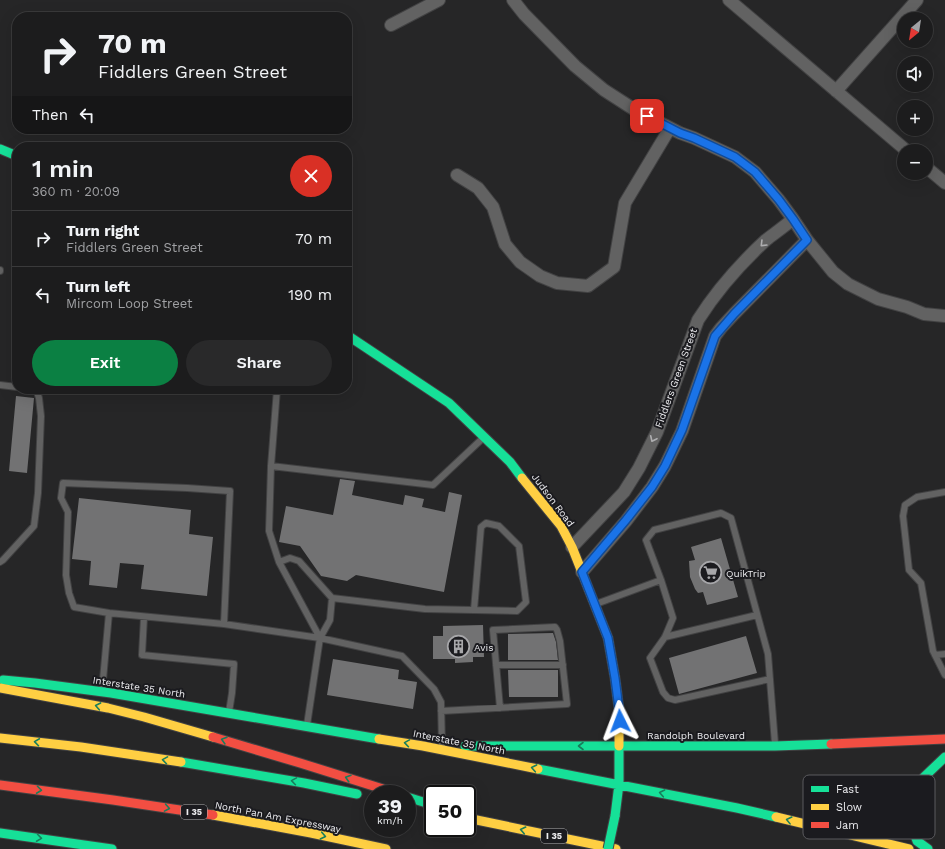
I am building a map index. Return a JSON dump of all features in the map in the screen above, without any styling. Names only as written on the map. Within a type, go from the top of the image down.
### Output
[{"type":"main road","points":[[0,149],[12,154]]},
{"type":"main road","name":"Judson Road","points":[[352,338],[449,403],[510,462],[561,526],[572,547],[608,638],[619,709],[619,784],[615,816],[608,849]]},
{"type":"main road","name":"Interstate 35 North","points":[[0,680],[102,692],[423,746],[737,808],[803,824]]},
{"type":"main road","points":[[0,688],[102,707],[144,717],[370,785]]},
{"type":"main road","points":[[0,738],[186,763],[319,785],[364,795]]},
{"type":"main road","name":"Randolph Boulevard","points":[[423,746],[775,746],[945,739]]},
{"type":"main road","points":[[926,775],[945,757]]},
{"type":"main road","name":"North Pan Am Expressway","points":[[0,785],[161,806],[300,831],[386,849]]},
{"type":"main road","name":"I 35","points":[[476,819],[616,849]]},
{"type":"main road","points":[[0,833],[112,849]]},
{"type":"main road","name":"Interstate 35 North","points":[[867,839],[909,849]]},
{"type":"main road","points":[[917,839],[928,849]]},
{"type":"street","points":[[391,25],[439,0]]},
{"type":"street","points":[[513,0],[524,14],[575,66],[604,90],[636,110],[670,128],[735,157],[755,172],[779,200],[807,240],[833,272],[848,284],[878,299],[907,307],[924,314],[945,316]]},
{"type":"street","points":[[729,0],[899,144]]},
{"type":"street","points":[[836,91],[917,0]]},
{"type":"street","points":[[457,175],[478,188],[492,207],[505,244],[520,262],[540,276],[557,283],[588,286],[614,267],[625,203],[670,128]]},
{"type":"street","points":[[933,173],[945,183]]},
{"type":"street","name":"Fiddlers Green Street","points":[[572,547],[624,492],[639,468],[657,432],[698,320],[708,305],[726,281],[767,240],[793,219]]},
{"type":"street","points":[[582,572],[652,487],[665,466],[682,430],[715,336],[734,314],[807,240]]},
{"type":"lane","points":[[0,385],[12,386]]},
{"type":"lane","points":[[0,562],[34,526],[38,493],[40,416],[38,394]]},
{"type":"lane","points":[[277,394],[271,466],[269,531],[279,562],[320,638]]},
{"type":"lane","points":[[271,466],[433,485],[484,437]]},
{"type":"lane","points":[[224,624],[230,491],[63,482],[61,498],[68,512],[66,576],[69,593],[74,607],[144,617],[224,624],[320,638],[402,656],[434,689],[441,702],[442,746]]},
{"type":"lane","points":[[945,492],[918,497],[905,505],[903,516],[909,570],[921,583],[933,652],[945,675]]},
{"type":"lane","points":[[770,679],[676,700],[668,698],[663,692],[650,658],[665,637],[673,618],[646,540],[654,530],[721,513],[732,518],[768,654],[770,679],[775,746]]},
{"type":"lane","points":[[279,562],[290,558],[299,561],[332,598],[425,609],[517,611],[526,602],[519,546],[499,526],[486,523],[481,527],[474,610]]},
{"type":"lane","points":[[595,604],[661,580]]},
{"type":"lane","points":[[307,726],[320,638],[330,620],[332,598]]},
{"type":"lane","points":[[102,692],[109,613]]},
{"type":"lane","points":[[665,637],[757,615]]},
{"type":"lane","points":[[144,617],[142,654],[234,664],[232,693],[228,713]]},
{"type":"lane","points":[[441,711],[500,708],[567,704],[560,641],[555,627],[493,630],[500,708]]},
{"type":"lane","points":[[935,655],[945,654]]},
{"type":"lane","points":[[496,665],[563,665]]},
{"type":"building","points":[[16,396],[34,398],[27,473],[9,471]]},
{"type":"building","points":[[340,479],[355,481],[352,495],[403,505],[405,495],[424,499],[422,507],[445,512],[449,492],[462,495],[444,592],[356,575],[347,581],[321,576],[300,546],[279,542],[286,506],[333,515]]},
{"type":"building","points":[[79,498],[191,510],[189,534],[213,537],[207,596],[141,589],[144,565],[120,563],[117,588],[89,585],[91,561],[72,559]]},
{"type":"building","name":"QuikTrip","points":[[721,538],[738,597],[707,605],[703,592],[698,593],[690,577],[689,561],[695,560],[691,547]]},
{"type":"building","name":"Avis","points":[[483,625],[484,657],[473,657],[473,662],[455,663],[455,659],[433,659],[433,636],[443,636],[443,626]]},
{"type":"building","points":[[553,633],[556,642],[558,660],[508,660],[508,634]]},
{"type":"building","points":[[746,636],[757,673],[679,694],[669,658]]},
{"type":"building","points":[[333,659],[399,670],[398,679],[417,682],[413,709],[327,695]]},
{"type":"building","points":[[508,670],[558,670],[558,697],[509,697]]},
{"type":"traffic: fast","points":[[0,149],[12,154]]},
{"type":"traffic: fast","points":[[352,338],[449,403],[510,462],[522,478]]},
{"type":"traffic: fast","points":[[3,680],[111,693],[379,739]]},
{"type":"traffic: fast","points":[[465,746],[775,746],[831,744]]},
{"type":"traffic: fast","points":[[615,816],[619,784],[619,746]]},
{"type":"traffic: fast","points":[[926,775],[945,757]]},
{"type":"traffic: fast","points":[[181,762],[304,783],[357,794]]},
{"type":"traffic: fast","points":[[538,769],[776,817]]},
{"type":"traffic: fast","points":[[416,800],[424,802]]},
{"type":"traffic: fast","points":[[608,849],[615,816]]},
{"type":"traffic: fast","points":[[0,833],[112,849]]},
{"type":"traffic: fast","points":[[916,839],[928,849]]},
{"type":"traffic: slow","points":[[522,478],[561,526],[572,547],[608,638],[619,709],[619,746]]},
{"type":"traffic: slow","points":[[0,688],[108,708],[213,737]]},
{"type":"traffic: slow","points":[[0,738],[81,747],[181,762]]},
{"type":"traffic: slow","points":[[379,739],[423,746],[538,769]]},
{"type":"traffic: slow","points":[[213,815],[311,833],[386,849]]},
{"type":"traffic: slow","points":[[776,817],[803,823]]},
{"type":"traffic: slow","points":[[476,820],[616,849]]},
{"type":"traffic: slow","points":[[867,839],[909,849]]},
{"type":"traffic: jam","points":[[213,737],[370,785]]},
{"type":"traffic: jam","points":[[831,744],[945,739]]},
{"type":"traffic: jam","points":[[0,785],[213,815]]},
{"type":"place","name":"QuikTrip","points":[[710,573]]},
{"type":"place","name":"Avis","points":[[458,647]]},
{"type":"route","points":[[620,721],[615,678],[608,638],[582,572],[652,487],[665,466],[682,430],[715,336],[734,314],[807,240],[779,200],[755,172],[735,157],[680,133],[647,116]]}]
